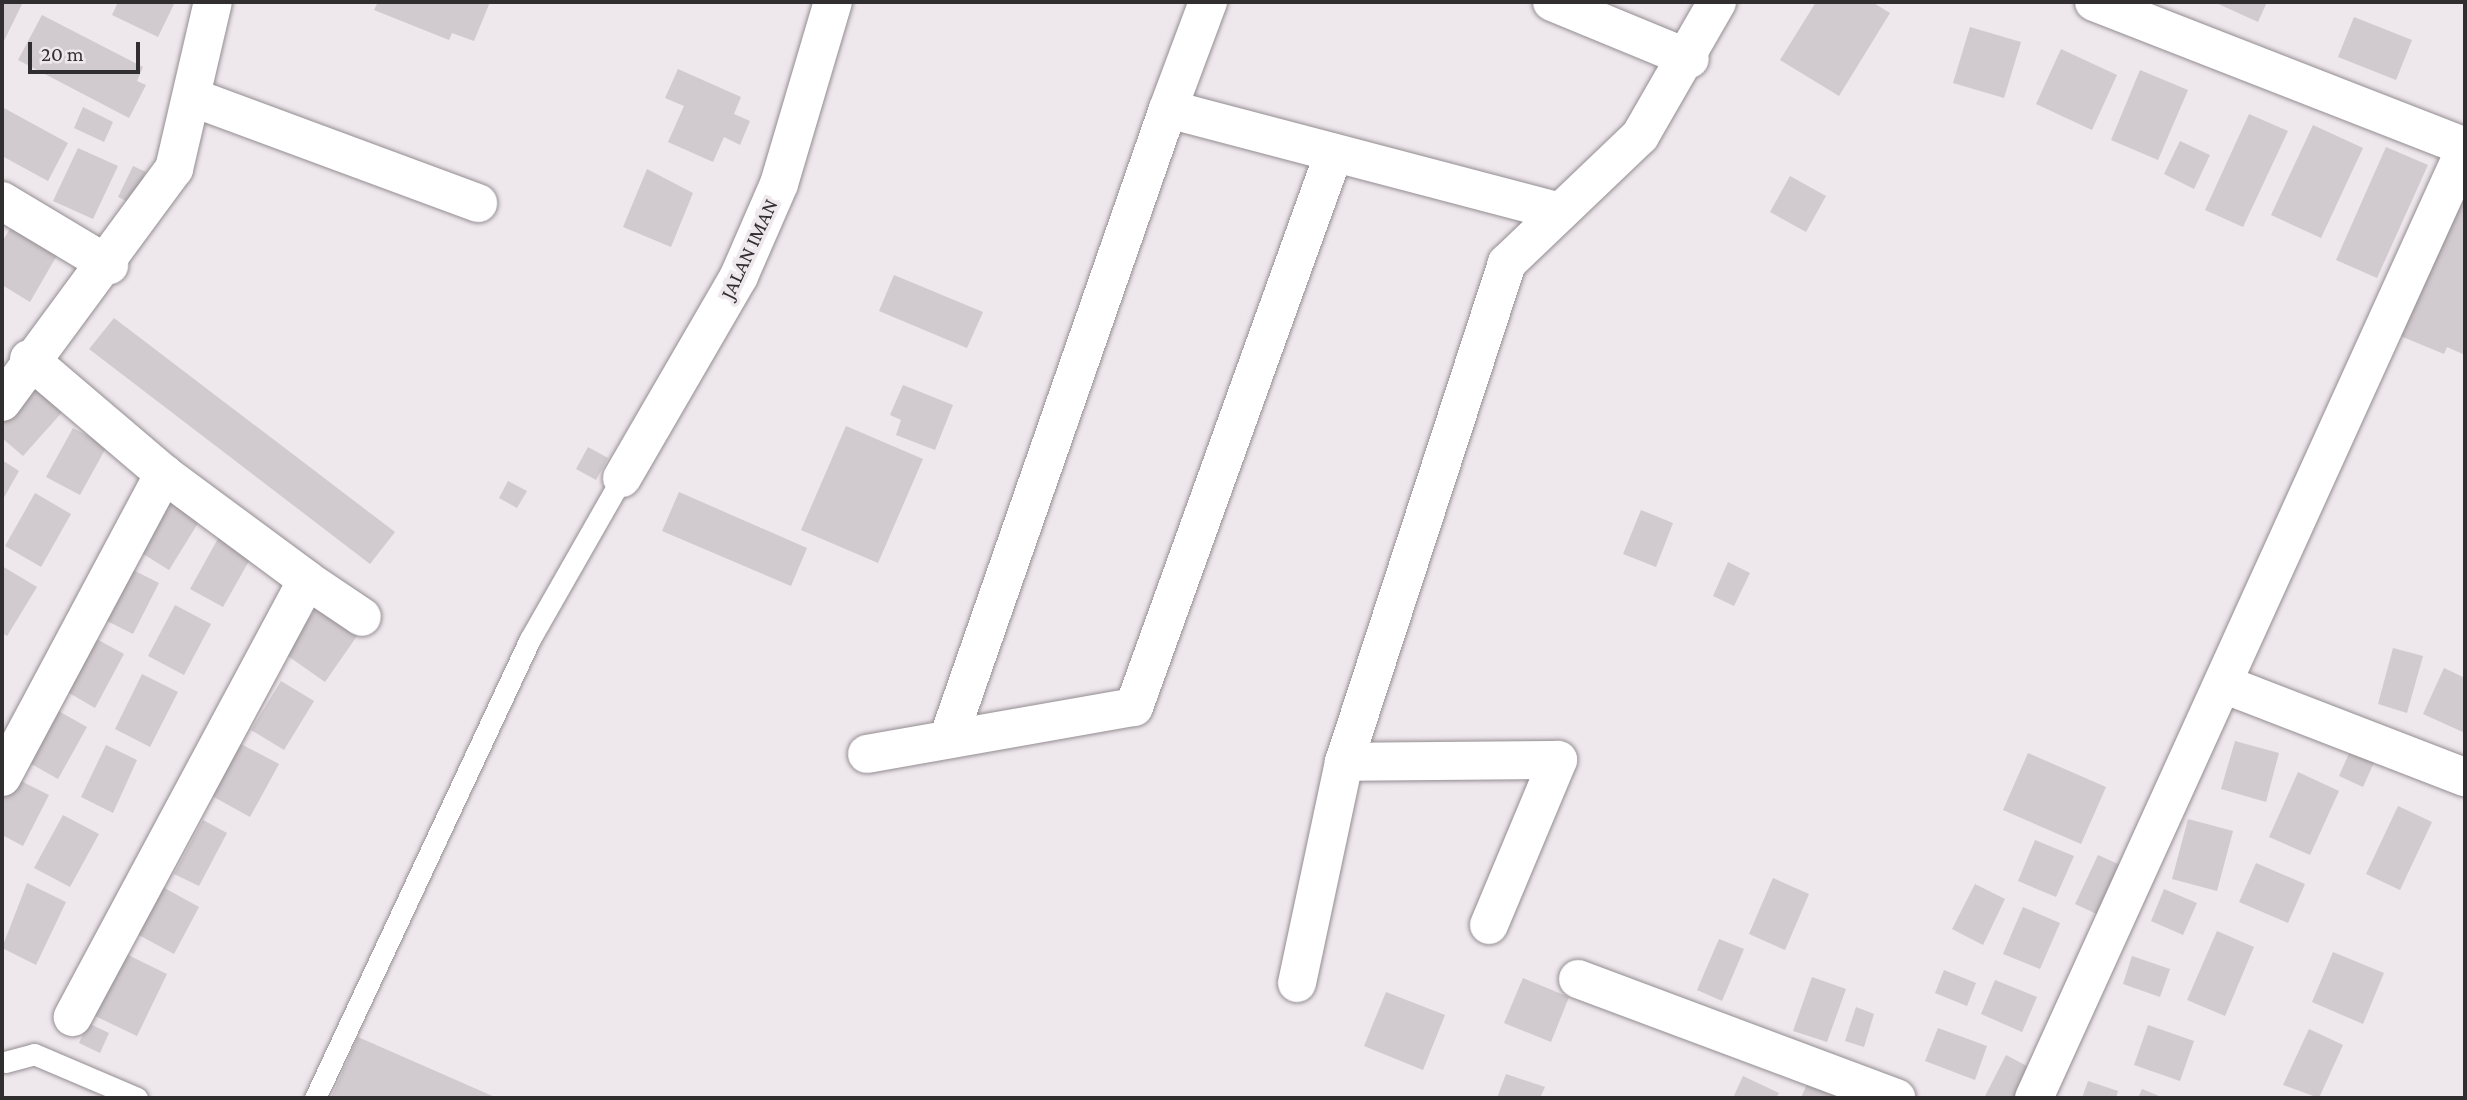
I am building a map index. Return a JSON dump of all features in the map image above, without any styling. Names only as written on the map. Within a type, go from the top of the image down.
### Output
[{"type":"street","points":[[2,402],[29,359],[109,265],[174,169],[194,98],[213,2]]},
{"type":"street","name":"JALAN IMAN","points":[[622,478],[739,276],[779,184],[833,2]]},
{"type":"street","points":[[948,740],[1168,109],[1208,2]]},
{"type":"street","points":[[1552,2],[1689,59]]},
{"type":"street","points":[[1297,983],[1344,762],[1507,263],[1640,136],[1689,59],[1717,2]]},
{"type":"street","points":[[2034,1098],[2226,685],[2465,148],[2094,2]]},
{"type":"street","points":[[194,98],[478,203]]},
{"type":"street","points":[[1168,109],[1560,212]]},
{"type":"street","points":[[867,754],[1134,706],[1334,153]]},
{"type":"street","points":[[2,201],[109,265]]},
{"type":"street","points":[[29,359],[164,474],[307,580],[362,617]]},
{"type":"street","points":[[2,777],[164,474]]},
{"type":"street","points":[[73,1017],[307,580]]},
{"type":"street","points":[[2226,685],[2465,777]]},
{"type":"street","points":[[1344,762],[1558,760],[1489,925]]},
{"type":"street","points":[[1578,979],[1897,1098]]},
{"type":"lane","points":[[315,1098],[530,639],[622,478]]},
{"type":"lane","points":[[5,1062],[34,1054],[137,1098]]},
{"type":"building","points":[[2,2],[23,2],[2,45]]},
{"type":"building","points":[[118,2],[175,2],[158,37],[112,15]]},
{"type":"building","points":[[378,2],[490,2],[474,41],[452,33],[449,40],[374,10]]},
{"type":"building","points":[[1816,2],[1872,2],[1890,13],[1839,96],[1780,60]]},
{"type":"building","points":[[2214,2],[2267,2],[2258,22]]},
{"type":"building","points":[[42,15],[143,67],[137,81],[146,85],[129,118],[18,60]]},
{"type":"building","points":[[2354,17],[2412,40],[2396,80],[2338,57]]},
{"type":"building","points":[[1970,27],[2021,42],[2004,98],[1953,83]]},
{"type":"building","points":[[2061,49],[2117,75],[2092,130],[2036,104]]},
{"type":"building","points":[[678,69],[741,97],[734,114],[750,121],[740,145],[724,137],[713,162],[668,142],[684,106],[665,98]]},
{"type":"building","points":[[2140,70],[2188,90],[2158,160],[2111,140]]},
{"type":"building","points":[[2,107],[68,143],[48,181],[2,156]]},
{"type":"building","points":[[83,107],[113,122],[104,142],[74,128]]},
{"type":"building","points":[[2249,114],[2288,131],[2243,227],[2205,210]]},
{"type":"building","points":[[2313,125],[2363,148],[2321,238],[2271,215]]},
{"type":"building","points":[[2180,141],[2210,155],[2194,189],[2164,174]]},
{"type":"building","points":[[2386,147],[2428,165],[2377,278],[2336,260]]},
{"type":"building","points":[[78,148],[118,166],[93,219],[53,201]]},
{"type":"building","points":[[133,166],[146,172],[130,203],[118,197]]},
{"type":"building","points":[[647,169],[693,193],[671,247],[623,227]]},
{"type":"building","points":[[2465,171],[2465,355],[2447,347],[2444,354],[2398,335]]},
{"type":"building","points":[[1790,176],[1826,196],[1806,232],[1770,212]]},
{"type":"building","points":[[17,217],[63,245],[30,302],[2,285],[2,242]]},
{"type":"building","points":[[894,275],[983,312],[967,348],[879,311]]},
{"type":"building","points":[[114,318],[395,532],[370,564],[89,349]]},
{"type":"building","points":[[36,384],[65,409],[23,456],[2,438],[2,423]]},
{"type":"building","points":[[903,385],[953,405],[935,450],[896,435],[901,420],[890,415]]},
{"type":"building","points":[[846,426],[923,459],[878,563],[801,530]]},
{"type":"building","points":[[73,428],[107,446],[80,495],[46,477]]},
{"type":"building","points":[[588,447],[608,458],[596,480],[576,469]]},
{"type":"building","points":[[2,460],[19,471],[2,501]]},
{"type":"building","points":[[508,481],[527,491],[517,508],[499,498]]},
{"type":"building","points":[[679,492],[807,548],[791,586],[662,531]]},
{"type":"building","points":[[35,493],[71,514],[41,567],[5,546]]},
{"type":"building","points":[[170,503],[200,520],[169,570],[140,552]]},
{"type":"building","points":[[1641,510],[1673,523],[1656,567],[1623,554]]},
{"type":"building","points":[[220,535],[253,554],[223,607],[190,589]]},
{"type":"building","points":[[1728,562],[1750,573],[1734,606],[1713,596]]},
{"type":"building","points":[[2,566],[37,587],[7,636],[2,633]]},
{"type":"building","points":[[125,566],[159,583],[133,634],[99,617]]},
{"type":"building","points":[[175,605],[211,624],[184,675],[148,656]]},
{"type":"building","points":[[316,608],[357,636],[325,682],[285,654]]},
{"type":"building","points":[[93,637],[124,654],[95,708],[64,690]]},
{"type":"building","points":[[2393,648],[2423,656],[2407,713],[2378,704]]},
{"type":"building","points":[[2444,668],[2465,678],[2465,733],[2423,714]]},
{"type":"building","points":[[142,674],[178,692],[150,747],[115,729]]},
{"type":"building","points":[[281,681],[314,701],[284,750],[251,730]]},
{"type":"building","points":[[55,709],[87,727],[58,779],[26,761]]},
{"type":"building","points":[[2235,741],[2279,753],[2266,802],[2221,789]]},
{"type":"building","points":[[241,744],[279,764],[250,817],[212,796]]},
{"type":"building","points":[[2353,744],[2377,756],[2363,787],[2339,776]]},
{"type":"building","points":[[106,745],[137,760],[113,813],[81,797]]},
{"type":"building","points":[[2028,753],[2106,787],[2081,844],[2003,810]]},
{"type":"building","points":[[2298,772],[2339,791],[2310,855],[2269,837]]},
{"type":"building","points":[[13,777],[49,795],[23,846],[2,835],[2,799]]},
{"type":"building","points":[[2398,806],[2432,822],[2400,890],[2366,874]]},
{"type":"building","points":[[63,815],[99,834],[70,887],[34,868]]},
{"type":"building","points":[[2188,819],[2233,831],[2217,891],[2172,879]]},
{"type":"building","points":[[203,820],[227,833],[199,886],[174,874]]},
{"type":"building","points":[[2035,840],[2074,856],[2056,897],[2018,881]]},
{"type":"building","points":[[2098,855],[2127,868],[2103,917],[2075,904]]},
{"type":"building","points":[[2256,863],[2305,884],[2288,923],[2239,902]]},
{"type":"building","points":[[1773,878],[1809,894],[1785,950],[1749,934]]},
{"type":"building","points":[[27,883],[66,902],[36,965],[2,948]]},
{"type":"building","points":[[1975,884],[2005,899],[1983,945],[1952,929]]},
{"type":"building","points":[[161,886],[199,907],[174,954],[135,933]]},
{"type":"building","points":[[2164,889],[2197,903],[2183,935],[2151,921]]},
{"type":"building","points":[[2023,907],[2060,923],[2040,969],[2003,954]]},
{"type":"building","points":[[2217,931],[2254,947],[2225,1016],[2187,1000]]},
{"type":"building","points":[[1719,939],[1744,949],[1722,1001],[1697,990]]},
{"type":"building","points":[[2333,952],[2384,973],[2363,1024],[2312,1002]]},
{"type":"building","points":[[126,954],[167,974],[137,1036],[95,1016]]},
{"type":"building","points":[[2132,956],[2170,969],[2160,997],[2123,984]]},
{"type":"building","points":[[1944,970],[1976,983],[1967,1006],[1935,993]]},
{"type":"building","points":[[1812,977],[1846,989],[1827,1042],[1793,1031]]},
{"type":"building","points":[[1523,978],[1569,997],[1551,1042],[1504,1023]]},
{"type":"building","points":[[1995,980],[2037,997],[2022,1032],[1981,1014]]},
{"type":"building","points":[[1386,992],[1445,1015],[1423,1070],[1364,1046]]},
{"type":"building","points":[[1856,1007],[1874,1014],[1864,1047],[1845,1041]]},
{"type":"building","points":[[88,1023],[109,1033],[100,1053],[79,1043]]},
{"type":"building","points":[[2148,1025],[2194,1041],[2180,1081],[2134,1065]]},
{"type":"building","points":[[1938,1028],[1987,1046],[1975,1080],[1925,1061]]},
{"type":"building","points":[[2309,1029],[2343,1045],[2319,1098],[2283,1085]]},
{"type":"building","points":[[358,1037],[497,1098],[331,1098]]},
{"type":"building","points":[[2006,1055],[2040,1073],[2027,1098],[1984,1098]]},
{"type":"building","points":[[1506,1074],[1545,1087],[1540,1098],[1497,1098]]},
{"type":"building","points":[[1743,1076],[1779,1093],[1776,1098],[1733,1098]]},
{"type":"building","points":[[1810,1077],[1841,1090],[1837,1098],[1801,1098]]},
{"type":"building","points":[[2088,1081],[2118,1091],[2116,1098],[2082,1098]]},
{"type":"building","points":[[2142,1089],[2164,1098],[2138,1098]]}]
